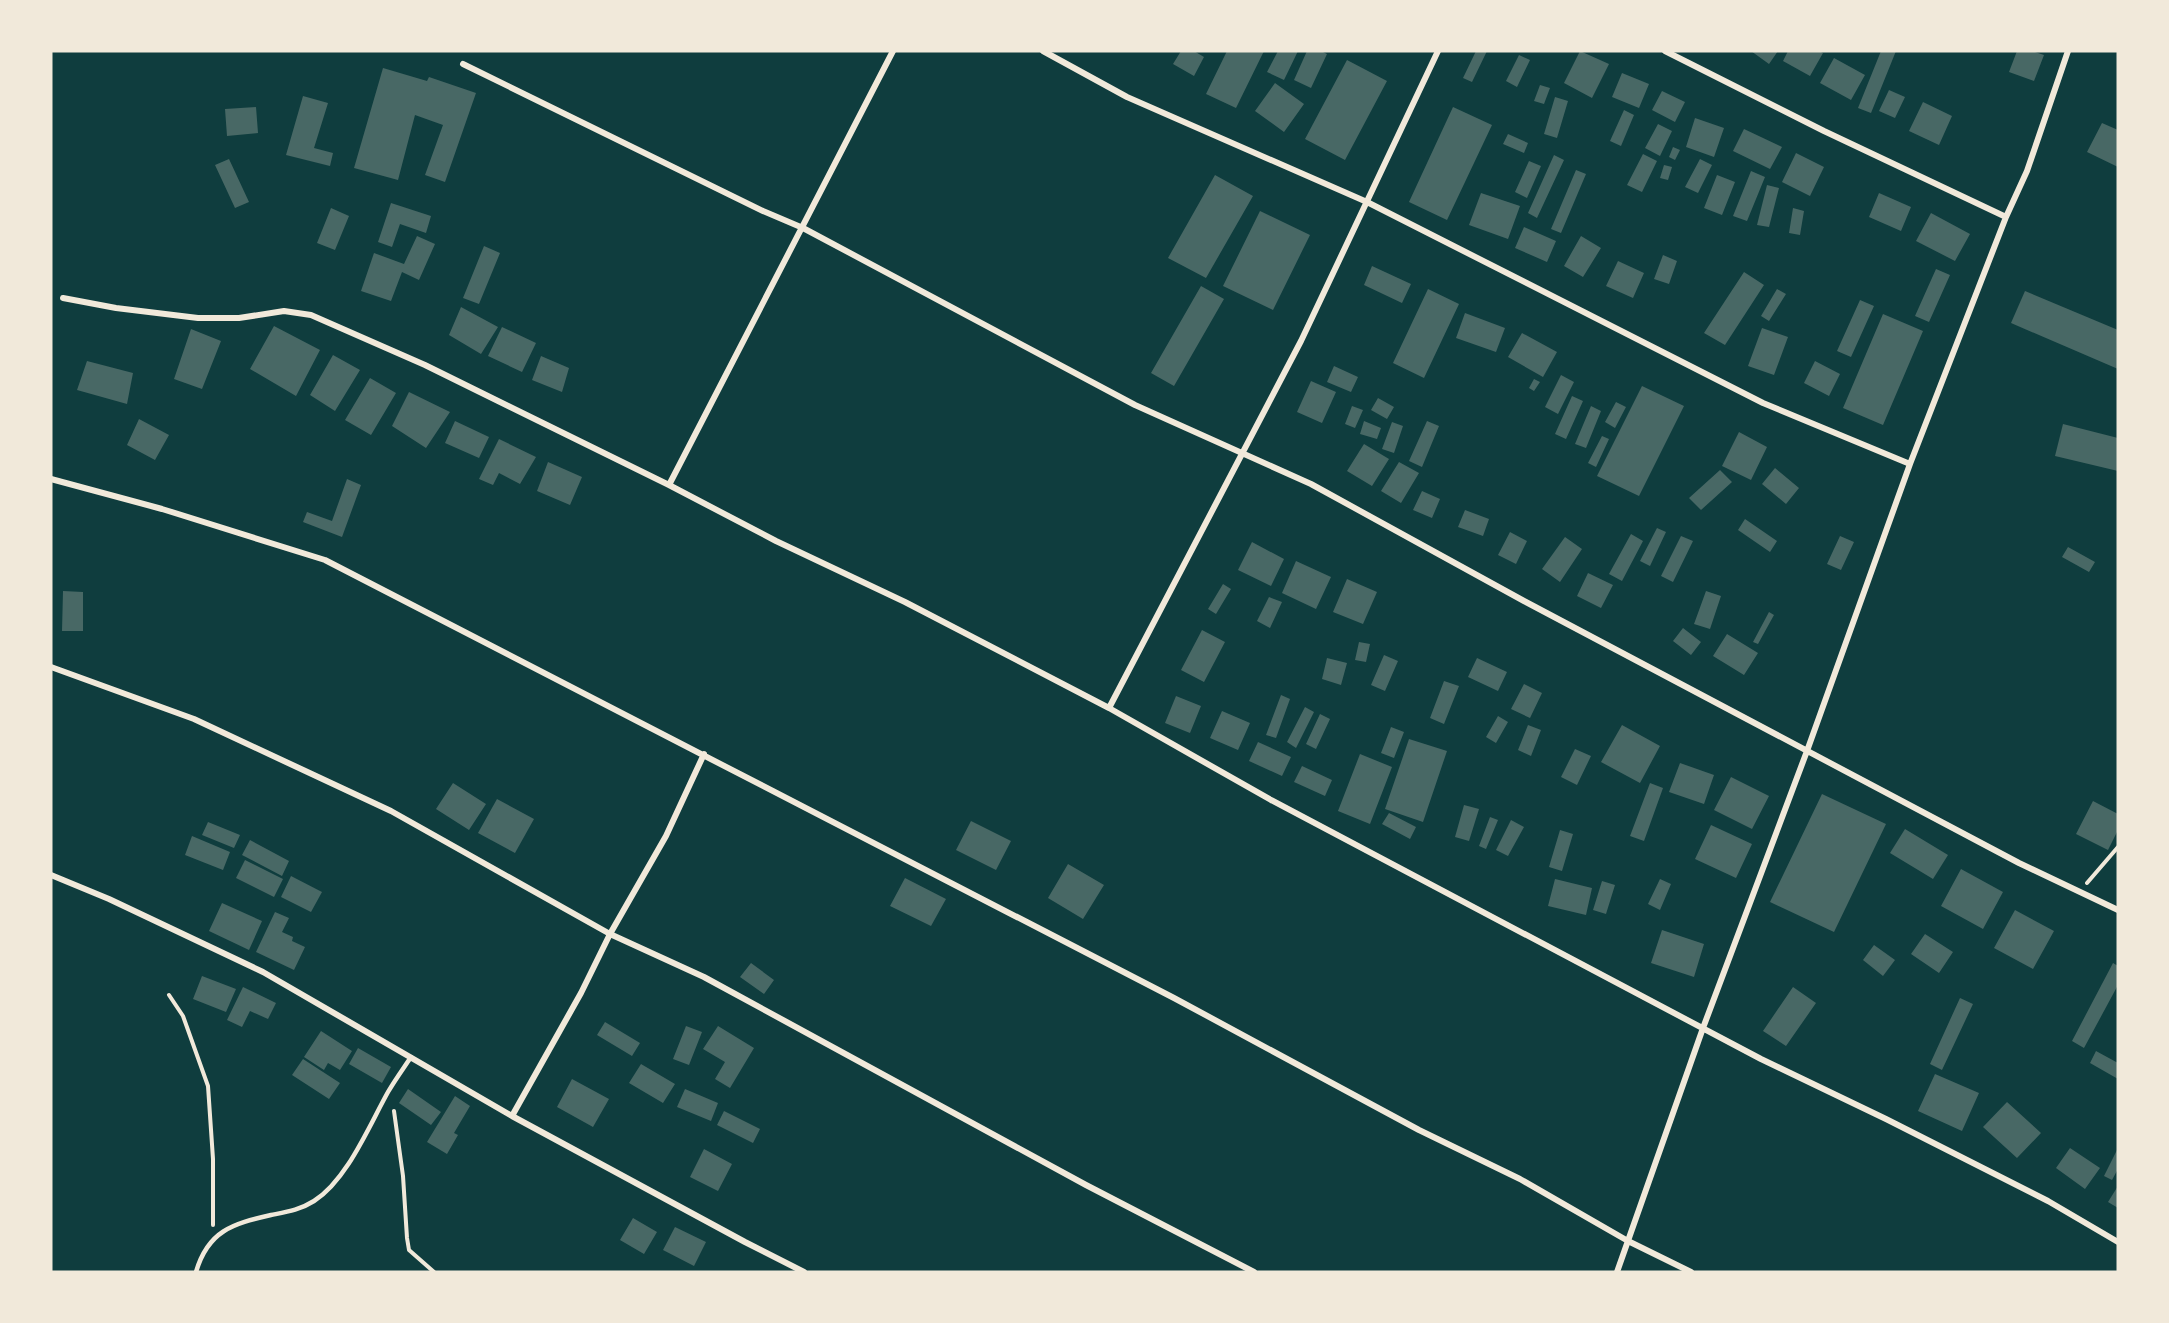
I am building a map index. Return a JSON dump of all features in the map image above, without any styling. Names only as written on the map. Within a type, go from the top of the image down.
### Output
[{"type":"street","points":[[669,485],[893,51]]},
{"type":"street","points":[[1043,51],[1127,97],[1367,202],[1763,403],[1910,464]]},
{"type":"street","points":[[1109,708],[1301,341],[1438,51]]},
{"type":"street","points":[[1665,51],[1824,131],[2006,217]]},
{"type":"street","points":[[1617,1272],[1703,1028],[1808,751],[1910,464],[2006,217],[2027,171],[2068,51]]},
{"type":"street","points":[[464,64],[753,206],[803,228],[1135,405],[1311,484],[1524,601],[2019,863],[2118,910]]},
{"type":"street","points":[[63,298],[116,308],[198,318],[239,318],[284,311],[311,315],[425,365],[669,485],[776,541],[905,602],[1109,708],[1271,800],[1703,1028],[2048,1202],[2118,1242]]},
{"type":"street","points":[[51,479],[162,509],[325,560],[1244,1034],[1419,1130],[1520,1179],[1628,1241],[1690,1272]]},
{"type":"street","points":[[51,667],[194,719],[391,811],[610,934],[704,977],[1046,1164],[1254,1272]]},
{"type":"street","points":[[512,1116],[610,934],[666,836],[704,754]]},
{"type":"street","points":[[51,875],[109,899],[263,972],[512,1116],[804,1272]]},
{"type":"lane","points":[[196,1272],[208,1243],[224,1230],[270,1215],[297,1210],[313,1202],[328,1190],[348,1162],[411,1057]]},
{"type":"path","points":[[2080,892],[2118,847]]},
{"type":"path","points":[[169,995],[183,1016],[208,1086],[213,1159],[213,1239]]},
{"type":"path","points":[[390,1089],[401,1156],[406,1238],[409,1250],[434,1272]]},
{"type":"building","points":[[1181,51],[1194,51],[1204,57],[1194,76],[1173,64]]},
{"type":"building","points":[[1227,51],[1264,51],[1236,108],[1206,94]]},
{"type":"building","points":[[1278,51],[1298,51],[1284,80],[1267,72]]},
{"type":"building","points":[[1307,51],[1321,51],[1327,54],[1311,88],[1294,80]]},
{"type":"building","points":[[1476,51],[1487,51],[1472,82],[1463,78]]},
{"type":"building","points":[[1580,51],[1609,64],[1592,98],[1564,83]]},
{"type":"building","points":[[1751,51],[1778,51],[1769,64]]},
{"type":"building","points":[[1788,51],[1823,53],[1810,76],[1783,61]]},
{"type":"building","points":[[1881,51],[1896,51],[1871,113],[1858,108]]},
{"type":"building","points":[[2017,51],[2032,51],[2044,55],[2034,81],[2009,72]]},
{"type":"building","points":[[1519,55],[1530,60],[1517,87],[1506,81]]},
{"type":"building","points":[[1834,58],[1865,75],[1851,100],[1820,83]]},
{"type":"building","points":[[1347,60],[1387,81],[1345,160],[1305,139]]},
{"type":"building","points":[[383,68],[427,81],[429,77],[476,93],[445,182],[425,175],[443,125],[415,115],[398,180],[354,168]]},
{"type":"building","points":[[1622,73],[1649,84],[1639,108],[1612,97]]},
{"type":"building","points":[[1275,83],[1304,104],[1284,132],[1255,111]]},
{"type":"building","points":[[1540,85],[1550,88],[1544,104],[1534,101]]},
{"type":"building","points":[[1889,90],[1905,97],[1895,118],[1879,111]]},
{"type":"building","points":[[1662,91],[1685,102],[1675,122],[1652,110]]},
{"type":"building","points":[[303,96],[328,103],[314,148],[333,153],[330,166],[286,155]]},
{"type":"building","points":[[1555,97],[1568,101],[1557,138],[1544,134]]},
{"type":"building","points":[[1923,102],[1952,116],[1939,145],[1909,131]]},
{"type":"building","points":[[256,107],[258,133],[227,136],[225,109]]},
{"type":"building","points":[[1453,107],[1492,125],[1447,220],[1409,202]]},
{"type":"building","points":[[1624,110],[1634,115],[1621,146],[1610,141]]},
{"type":"building","points":[[1695,118],[1724,128],[1714,157],[1686,147]]},
{"type":"building","points":[[2102,123],[2118,130],[2118,167],[2087,152]]},
{"type":"building","points":[[1658,124],[1672,131],[1660,156],[1645,148]]},
{"type":"building","points":[[1744,129],[1782,147],[1770,169],[1733,151]]},
{"type":"building","points":[[1508,134],[1528,143],[1524,153],[1503,144]]},
{"type":"building","points":[[1673,147],[1680,150],[1675,160],[1669,157]]},
{"type":"building","points":[[1796,153],[1824,167],[1810,196],[1782,182]]},
{"type":"building","points":[[1643,154],[1657,161],[1642,192],[1627,185]]},
{"type":"building","points":[[1554,155],[1564,160],[1537,218],[1528,213]]},
{"type":"building","points":[[229,159],[249,202],[235,208],[215,165]]},
{"type":"building","points":[[1700,159],[1712,165],[1698,193],[1685,187]]},
{"type":"building","points":[[1529,161],[1541,166],[1527,198],[1515,192]]},
{"type":"building","points":[[1664,165],[1672,167],[1668,180],[1660,178]]},
{"type":"building","points":[[1576,170],[1586,174],[1561,233],[1551,229]]},
{"type":"building","points":[[1751,171],[1765,177],[1747,221],[1733,216]]},
{"type":"building","points":[[1215,175],[1253,196],[1206,278],[1168,258]]},
{"type":"building","points":[[1717,175],[1735,182],[1722,215],[1704,208]]},
{"type":"building","points":[[1767,185],[1779,188],[1769,227],[1757,225]]},
{"type":"building","points":[[1481,193],[1520,206],[1508,239],[1469,225]]},
{"type":"building","points":[[1879,193],[1911,207],[1901,231],[1869,217]]},
{"type":"building","points":[[391,203],[431,216],[426,233],[400,224],[392,247],[378,242]]},
{"type":"building","points":[[331,208],[349,216],[335,250],[317,243]]},
{"type":"building","points":[[1793,208],[1804,211],[1800,235],[1789,233]]},
{"type":"building","points":[[1260,211],[1310,235],[1273,310],[1223,286]]},
{"type":"building","points":[[1931,213],[1970,234],[1955,261],[1916,241]]},
{"type":"building","points":[[1524,227],[1556,241],[1547,262],[1515,248]]},
{"type":"building","points":[[417,236],[435,244],[419,280],[402,272],[391,301],[361,291],[374,253],[404,264]]},
{"type":"building","points":[[1581,236],[1601,248],[1583,277],[1564,266]]},
{"type":"building","points":[[484,246],[500,253],[479,304],[463,298]]},
{"type":"building","points":[[1663,255],[1677,261],[1669,284],[1654,279]]},
{"type":"building","points":[[1618,261],[1644,273],[1633,298],[1606,286]]},
{"type":"building","points":[[1372,266],[1411,284],[1402,303],[1364,285]]},
{"type":"building","points":[[1936,269],[1950,275],[1929,322],[1915,316]]},
{"type":"building","points":[[1744,272],[1764,285],[1725,345],[1704,333]]},
{"type":"building","points":[[1201,286],[1224,299],[1174,386],[1151,373]]},
{"type":"building","points":[[1428,289],[1459,304],[1424,378],[1393,363]]},
{"type":"building","points":[[1777,289],[1786,294],[1769,321],[1761,316]]},
{"type":"building","points":[[2025,291],[2118,330],[2118,369],[2011,323]]},
{"type":"building","points":[[1860,300],[1874,306],[1851,357],[1837,351]]},
{"type":"building","points":[[461,307],[498,327],[481,354],[449,335]]},
{"type":"building","points":[[1465,313],[1505,328],[1496,352],[1456,338]]},
{"type":"building","points":[[1883,314],[1923,331],[1883,425],[1843,408]]},
{"type":"building","points":[[274,326],[320,350],[296,396],[250,369]]},
{"type":"building","points":[[502,327],[536,343],[522,372],[488,356]]},
{"type":"building","points":[[1762,328],[1788,337],[1774,375],[1748,366]]},
{"type":"building","points":[[191,329],[221,341],[202,389],[174,379]]},
{"type":"building","points":[[1522,333],[1557,352],[1543,377],[1508,357]]},
{"type":"building","points":[[333,355],[360,370],[335,411],[310,395]]},
{"type":"building","points":[[541,356],[569,368],[562,392],[532,380]]},
{"type":"building","points":[[87,361],[133,373],[127,404],[77,390]]},
{"type":"building","points":[[1815,361],[1840,374],[1829,396],[1804,383]]},
{"type":"building","points":[[1334,366],[1358,377],[1351,392],[1327,382]]},
{"type":"building","points":[[1561,375],[1574,382],[1558,414],[1545,407]]},
{"type":"building","points":[[370,378],[396,393],[371,435],[345,420]]},
{"type":"building","points":[[1534,379],[1540,382],[1534,391],[1529,388]]},
{"type":"building","points":[[1311,381],[1336,392],[1322,423],[1297,412]]},
{"type":"building","points":[[1642,386],[1684,406],[1639,496],[1597,476]]},
{"type":"building","points":[[409,392],[450,412],[426,448],[392,426]]},
{"type":"building","points":[[1572,396],[1583,401],[1566,439],[1555,434]]},
{"type":"building","points":[[1378,398],[1394,407],[1387,419],[1371,410]]},
{"type":"building","points":[[1616,402],[1626,407],[1615,428],[1605,422]]},
{"type":"building","points":[[1352,406],[1363,410],[1355,428],[1345,424]]},
{"type":"building","points":[[1591,406],[1601,411],[1586,448],[1575,444]]},
{"type":"building","points":[[139,419],[169,435],[155,460],[127,445]]},
{"type":"building","points":[[455,421],[489,437],[479,458],[445,443]]},
{"type":"building","points":[[1364,421],[1381,428],[1377,439],[1360,434]]},
{"type":"building","points":[[1427,421],[1439,426],[1422,467],[1409,461]]},
{"type":"building","points":[[1392,422],[1403,426],[1394,453],[1382,449]]},
{"type":"building","points":[[2063,424],[2118,438],[2118,471],[2055,456]]},
{"type":"building","points":[[1739,432],[1767,447],[1751,480],[1722,466]]},
{"type":"building","points":[[1602,436],[1609,439],[1596,467],[1588,463]]},
{"type":"building","points":[[499,439],[536,457],[520,484],[499,473],[493,485],[479,479]]},
{"type":"building","points":[[1364,444],[1389,459],[1372,486],[1347,471]]},
{"type":"building","points":[[548,462],[582,477],[570,505],[537,491]]},
{"type":"building","points":[[1399,462],[1419,473],[1401,503],[1381,491]]},
{"type":"building","points":[[1775,468],[1799,488],[1786,504],[1762,484]]},
{"type":"building","points":[[1720,470],[1732,482],[1701,510],[1689,498]]},
{"type":"building","points":[[347,479],[361,485],[342,537],[303,522],[307,512],[332,521]]},
{"type":"building","points":[[1422,491],[1440,499],[1432,518],[1413,510]]},
{"type":"building","points":[[1465,510],[1489,519],[1483,536],[1458,527]]},
{"type":"building","points":[[1745,519],[1777,541],[1770,552],[1738,530]]},
{"type":"building","points":[[1657,528],[1666,532],[1650,566],[1640,561]]},
{"type":"building","points":[[1510,532],[1527,541],[1516,564],[1498,555]]},
{"type":"building","points":[[1631,534],[1643,541],[1622,581],[1609,574]]},
{"type":"building","points":[[1681,536],[1693,541],[1673,582],[1661,576]]},
{"type":"building","points":[[1840,536],[1854,542],[1841,570],[1827,564]]},
{"type":"building","points":[[1565,537],[1582,549],[1560,582],[1542,569]]},
{"type":"building","points":[[1252,542],[1284,559],[1271,586],[1238,570]]},
{"type":"building","points":[[2068,547],[2095,562],[2089,572],[2062,557]]},
{"type":"building","points":[[1296,561],[1331,577],[1316,609],[1282,593]]},
{"type":"building","points":[[1588,573],[1613,585],[1601,608],[1577,596]]},
{"type":"building","points":[[1347,579],[1377,592],[1363,624],[1333,612]]},
{"type":"building","points":[[1223,584],[1231,589],[1216,614],[1208,609]]},
{"type":"building","points":[[63,591],[83,592],[83,631],[62,631]]},
{"type":"building","points":[[1706,591],[1721,596],[1710,629],[1694,624]]},
{"type":"building","points":[[1269,597],[1282,602],[1270,628],[1257,621]]},
{"type":"building","points":[[1769,612],[1774,615],[1758,644],[1753,642]]},
{"type":"building","points":[[1683,628],[1701,642],[1691,655],[1673,641]]},
{"type":"building","points":[[1202,630],[1225,642],[1204,682],[1181,670]]},
{"type":"building","points":[[1727,634],[1758,653],[1744,675],[1713,656]]},
{"type":"building","points":[[1359,642],[1370,644],[1366,662],[1355,660]]},
{"type":"building","points":[[1384,655],[1398,661],[1385,691],[1371,685]]},
{"type":"building","points":[[1327,658],[1347,663],[1341,685],[1322,679]]},
{"type":"building","points":[[1477,658],[1507,672],[1498,691],[1468,677]]},
{"type":"building","points":[[1444,681],[1459,686],[1444,724],[1430,718]]},
{"type":"building","points":[[1524,684],[1542,693],[1530,718],[1511,709]]},
{"type":"building","points":[[1281,695],[1290,699],[1276,738],[1266,735]]},
{"type":"building","points":[[1176,696],[1201,706],[1190,733],[1165,723]]},
{"type":"building","points":[[1305,707],[1314,712],[1296,748],[1287,742]]},
{"type":"building","points":[[1222,711],[1250,723],[1238,750],[1210,738]]},
{"type":"building","points":[[1320,714],[1330,719],[1316,749],[1306,744]]},
{"type":"building","points":[[1498,716],[1508,722],[1496,743],[1486,737]]},
{"type":"building","points":[[1528,725],[1541,730],[1531,756],[1518,750]]},
{"type":"building","points":[[1622,725],[1660,746],[1640,783],[1601,762]]},
{"type":"building","points":[[1391,727],[1404,732],[1394,758],[1381,753]]},
{"type":"building","points":[[1409,739],[1447,751],[1423,822],[1385,809]]},
{"type":"building","points":[[1258,742],[1291,757],[1282,776],[1249,761]]},
{"type":"building","points":[[1575,749],[1591,756],[1577,785],[1561,777]]},
{"type":"building","points":[[1360,754],[1392,767],[1370,824],[1338,811]]},
{"type":"building","points":[[1680,763],[1714,775],[1704,804],[1669,792]]},
{"type":"building","points":[[1302,766],[1332,780],[1325,796],[1294,782]]},
{"type":"building","points":[[1731,777],[1769,796],[1752,829],[1714,810]]},
{"type":"building","points":[[453,783],[486,804],[469,830],[436,809]]},
{"type":"building","points":[[1650,783],[1663,788],[1644,841],[1630,836]]},
{"type":"building","points":[[1822,794],[1886,824],[1834,932],[1770,902]]},
{"type":"building","points":[[497,799],[534,819],[515,853],[478,833]]},
{"type":"building","points":[[2093,801],[2118,814],[2118,830],[2108,850],[2076,834]]},
{"type":"building","points":[[1464,805],[1479,809],[1469,841],[1455,837]]},
{"type":"building","points":[[1389,813],[1416,827],[1410,839],[1382,824]]},
{"type":"building","points":[[1490,817],[1498,820],[1486,849],[1479,846]]},
{"type":"building","points":[[1511,820],[1524,827],[1508,856],[1496,850]]},
{"type":"building","points":[[971,821],[1011,841],[996,870],[956,850]]},
{"type":"building","points":[[208,822],[240,835],[234,848],[202,835]]},
{"type":"building","points":[[1711,825],[1752,844],[1736,878],[1695,859]]},
{"type":"building","points":[[1905,829],[1948,855],[1933,879],[1890,853]]},
{"type":"building","points":[[1560,830],[1573,834],[1562,871],[1549,867]]},
{"type":"building","points":[[192,836],[230,852],[223,870],[185,855]]},
{"type":"building","points":[[250,840],[289,861],[282,876],[242,855]]},
{"type":"building","points":[[245,860],[283,879],[274,897],[236,878]]},
{"type":"building","points":[[1068,864],[1104,885],[1083,919],[1048,898]]},
{"type":"building","points":[[1961,869],[2003,892],[1983,929],[1941,906]]},
{"type":"building","points":[[291,876],[322,892],[311,912],[281,897]]},
{"type":"building","points":[[905,878],[946,899],[931,926],[890,906]]},
{"type":"building","points":[[1555,879],[1592,888],[1586,915],[1548,906]]},
{"type":"building","points":[[1660,879],[1671,884],[1660,910],[1648,904]]},
{"type":"building","points":[[1602,881],[1615,885],[1606,914],[1593,910]]},
{"type":"building","points":[[222,903],[262,921],[249,950],[209,931]]},
{"type":"building","points":[[2015,910],[2054,931],[2033,969],[1994,948]]},
{"type":"building","points":[[275,912],[289,918],[282,932],[293,937],[292,941],[305,947],[294,970],[256,952]]},
{"type":"building","points":[[1662,930],[1704,944],[1694,977],[1651,963]]},
{"type":"building","points":[[1925,934],[1953,952],[1939,973],[1911,954]]},
{"type":"building","points":[[1874,945],[1895,960],[1883,976],[1863,960]]},
{"type":"building","points":[[751,963],[774,980],[764,994],[740,977]]},
{"type":"building","points":[[2113,963],[2118,966],[2118,985],[2084,1048],[2072,1041]]},
{"type":"building","points":[[202,976],[236,989],[226,1012],[193,999]]},
{"type":"building","points":[[243,987],[276,1003],[268,1019],[250,1011],[242,1027],[227,1020]]},
{"type":"building","points":[[1793,987],[1816,1003],[1786,1046],[1763,1031]]},
{"type":"building","points":[[1960,998],[1973,1004],[1942,1070],[1930,1064]]},
{"type":"building","points":[[605,1022],[640,1043],[632,1056],[597,1035]]},
{"type":"building","points":[[686,1026],[702,1032],[689,1065],[673,1059]]},
{"type":"building","points":[[718,1026],[754,1048],[730,1088],[715,1079],[725,1062],[703,1049]]},
{"type":"building","points":[[321,1031],[352,1051],[340,1070],[328,1063],[324,1070],[304,1057]]},
{"type":"building","points":[[358,1048],[391,1067],[382,1083],[349,1064]]},
{"type":"building","points":[[2096,1051],[2118,1063],[2118,1079],[2090,1063]]},
{"type":"building","points":[[303,1059],[340,1083],[329,1099],[292,1075]]},
{"type":"building","points":[[641,1064],[675,1084],[663,1103],[629,1083]]},
{"type":"building","points":[[1935,1074],[1979,1093],[1962,1131],[1918,1111]]},
{"type":"building","points":[[572,1079],[609,1099],[593,1127],[557,1107]]},
{"type":"building","points":[[408,1089],[441,1112],[431,1125],[399,1103]]},
{"type":"building","points":[[685,1089],[718,1103],[711,1121],[677,1107]]},
{"type":"building","points":[[455,1096],[470,1106],[454,1133],[458,1135],[447,1154],[427,1142]]},
{"type":"building","points":[[2007,1102],[2041,1133],[2017,1158],[1983,1127]]},
{"type":"building","points":[[724,1111],[760,1129],[753,1143],[717,1125]]},
{"type":"building","points":[[2070,1148],[2100,1168],[2085,1189],[2056,1168]]},
{"type":"building","points":[[2118,1148],[2118,1169],[2112,1180],[2104,1176]]},
{"type":"building","points":[[704,1149],[732,1164],[718,1191],[690,1177]]},
{"type":"building","points":[[2118,1186],[2118,1208],[2108,1202]]},
{"type":"building","points":[[633,1218],[657,1232],[644,1254],[620,1240]]},
{"type":"building","points":[[675,1227],[706,1242],[694,1266],[663,1250]]}]
